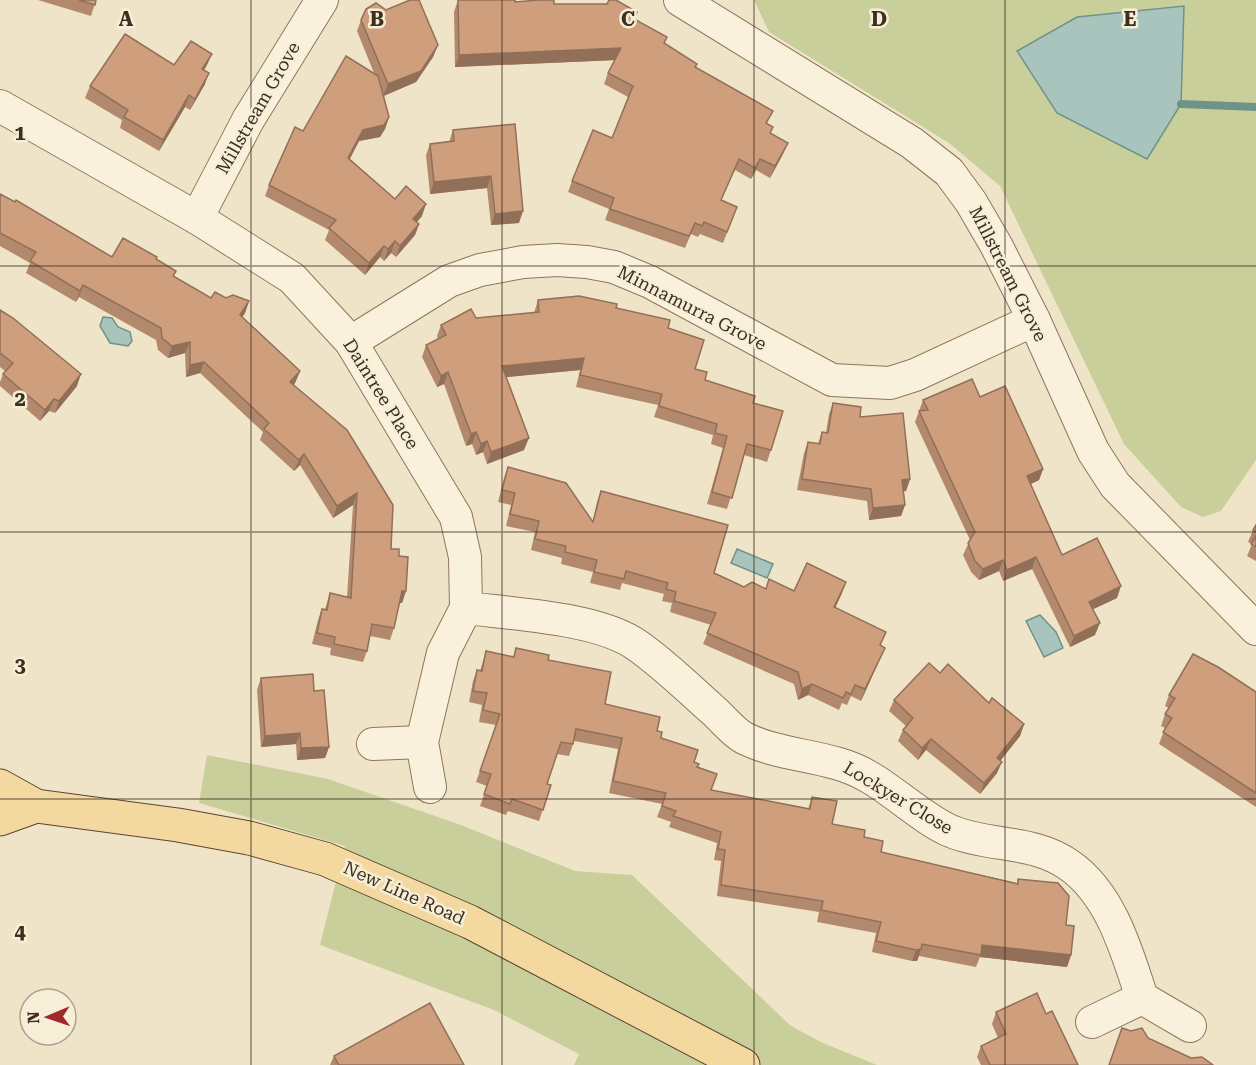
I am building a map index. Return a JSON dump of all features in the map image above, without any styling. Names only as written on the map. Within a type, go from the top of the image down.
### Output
[{"type":"main road","name":"New Line Road","points":[[0,786],[36,806],[178,825],[249,838],[326,858],[470,922],[743,1065]]},
{"type":"main road","name":"New Line Road","points":[[0,819],[36,806]]},
{"type":"street","name":"Millstream Grove","points":[[197,218],[248,120],[322,0]]},
{"type":"street","name":"Millstream Grove","points":[[681,0],[714,9],[912,143],[949,172],[971,202],[1034,320],[1093,451],[1115,485],[1256,629]]},
{"type":"street","name":"Daintree Place","points":[[0,106],[197,218],[292,278],[351,342],[456,516],[465,557],[466,608],[444,653],[422,742],[430,787]]},
{"type":"street","name":"Minnamurra Grove","points":[[351,342],[448,281],[480,270],[524,262],[557,260],[614,267],[650,282],[832,380],[890,383],[915,375],[1034,320]]},
{"type":"street","name":"Lockyer Close","points":[[466,608],[561,621],[618,634],[637,645],[668,670],[744,737],[790,752],[838,762],[869,776],[951,832],[1043,850],[1070,865],[1092,886],[1109,913],[1127,950],[1142,998]]},
{"type":"street","points":[[373,744],[422,742]]},
{"type":"street","points":[[1092,1022],[1142,998],[1190,1026]]},
{"type":"green space","points":[[754,0],[1256,0],[1256,460],[1221,511],[1203,517],[1181,507],[1124,444],[1000,186],[949,143],[769,32]]},
{"type":"green space","points":[[207,755],[328,779],[461,825],[575,871],[632,875],[791,1026],[823,1043],[877,1065],[574,1065],[579,1054],[494,1010],[320,945],[345,846],[199,803]]},
{"type":"water","points":[[1184,6],[1181,104],[1147,159],[1057,113],[1017,51],[1077,17]]},
{"type":"water","points":[[103,317],[112,318],[118,327],[130,332],[132,341],[128,346],[110,343],[100,326]]},
{"type":"water","points":[[737,549],[773,564],[767,578],[731,563]]},
{"type":"water","points":[[1040,615],[1056,632],[1063,648],[1044,657],[1026,621]]},
{"type":"building","points":[[79,0],[96,0],[95,5]]},
{"type":"building","points":[[410,0],[419,0],[438,45],[421,71],[388,84],[361,20],[366,9],[376,3],[386,10]]},
{"type":"building","points":[[458,0],[515,0],[515,2],[554,0],[554,4],[607,4],[609,0],[616,0],[637,12],[634,19],[667,37],[664,43],[697,64],[695,67],[773,111],[766,123],[773,127],[770,133],[788,143],[775,166],[760,159],[755,168],[739,159],[721,200],[737,207],[727,232],[704,222],[702,226],[695,223],[689,236],[610,209],[614,198],[572,181],[593,130],[612,138],[633,86],[608,73],[621,48],[459,55]]},
{"type":"building","points":[[125,34],[174,65],[191,41],[212,54],[202,69],[209,73],[195,99],[189,95],[163,140],[124,117],[128,110],[90,86]]},
{"type":"building","points":[[346,56],[378,76],[389,117],[384,125],[363,130],[348,158],[395,199],[406,186],[426,204],[413,219],[419,224],[400,246],[395,241],[388,249],[384,246],[369,263],[329,228],[336,220],[269,185],[295,127],[303,131]]},
{"type":"building","points":[[515,124],[523,211],[495,214],[491,176],[434,182],[430,144],[454,141],[453,130]]},
{"type":"building","points":[[0,194],[15,202],[16,200],[112,257],[123,238],[157,257],[156,259],[176,271],[173,276],[211,298],[215,292],[226,298],[233,295],[249,301],[240,315],[300,371],[290,382],[347,430],[393,505],[391,549],[399,549],[399,556],[408,557],[406,591],[402,591],[394,628],[372,624],[367,651],[334,644],[335,637],[317,633],[322,609],[327,610],[330,593],[351,598],[357,493],[337,506],[304,454],[299,460],[264,429],[269,423],[204,362],[190,365],[190,342],[172,346],[162,338],[161,328],[83,285],[80,291],[30,261],[36,252],[0,233]]},
{"type":"building","points":[[579,296],[617,304],[616,308],[670,320],[668,328],[704,340],[695,369],[707,372],[705,380],[755,396],[753,403],[783,411],[771,450],[747,444],[732,498],[712,492],[727,436],[715,433],[717,424],[659,406],[662,394],[580,375],[584,358],[502,366],[529,438],[491,452],[487,441],[481,444],[476,432],[471,434],[448,372],[441,376],[426,345],[446,335],[441,325],[471,309],[476,318],[539,312],[538,300]]},
{"type":"building","points":[[0,310],[81,374],[59,401],[54,399],[45,410],[3,374],[13,363],[0,353]]},
{"type":"building","points":[[972,379],[980,397],[1005,386],[1043,469],[1027,476],[1062,555],[1097,538],[1121,586],[1089,602],[1100,623],[1074,636],[1036,557],[1007,570],[1003,560],[983,569],[975,561],[968,543],[975,532],[919,411],[928,410],[923,400]]},
{"type":"building","points":[[833,403],[861,407],[860,417],[903,413],[910,479],[902,480],[905,505],[873,508],[871,489],[802,479],[808,442],[820,444],[822,432],[828,433]]},
{"type":"building","points":[[508,467],[566,483],[593,522],[601,491],[728,525],[714,573],[744,587],[752,582],[766,589],[769,579],[794,591],[807,563],[846,582],[834,607],[886,632],[880,645],[885,648],[865,689],[855,685],[851,694],[846,692],[843,698],[812,684],[802,689],[798,672],[707,633],[716,613],[674,601],[676,592],[666,589],[668,583],[626,571],[624,579],[594,572],[597,560],[565,552],[566,546],[535,539],[539,521],[510,514],[515,493],[502,490]]},
{"type":"building","points":[[1256,536],[1256,547],[1251,544]]},
{"type":"building","points":[[516,648],[549,655],[548,660],[611,672],[605,704],[660,717],[657,731],[662,732],[661,738],[698,750],[694,762],[699,764],[697,767],[717,774],[711,790],[810,809],[812,797],[837,801],[832,824],[865,830],[864,837],[883,841],[881,852],[1018,884],[1018,879],[1058,883],[1069,896],[1066,925],[1074,926],[1071,955],[982,945],[981,955],[922,944],[921,949],[916,950],[876,941],[881,922],[821,910],[823,901],[721,885],[725,850],[718,849],[721,832],[673,816],[676,811],[662,806],[666,793],[613,781],[622,738],[576,729],[573,744],[561,742],[547,784],[551,785],[543,810],[512,799],[510,804],[484,794],[491,774],[480,771],[500,714],[483,710],[487,693],[473,691],[477,670],[482,671],[486,651],[514,657]]},
{"type":"building","points":[[1193,654],[1256,692],[1256,793],[1163,732],[1172,718],[1165,714],[1175,698],[1169,695]]},
{"type":"building","points":[[929,663],[940,673],[948,664],[989,703],[992,698],[1024,724],[997,758],[1002,762],[984,783],[931,739],[922,748],[903,730],[913,718],[894,700]]},
{"type":"building","points":[[313,674],[314,691],[324,690],[329,747],[301,748],[300,733],[265,736],[261,678]]},
{"type":"building","points":[[1037,993],[1046,1014],[1052,1011],[1078,1065],[990,1065],[981,1046],[1006,1034],[996,1012]]},
{"type":"building","points":[[430,1003],[464,1065],[339,1065],[334,1056]]},
{"type":"building","points":[[1122,1028],[1131,1031],[1142,1028],[1148,1038],[1191,1058],[1202,1057],[1213,1065],[1109,1065]]},
{"type":"waterway","points":[[1181,104],[1256,107]]}]
